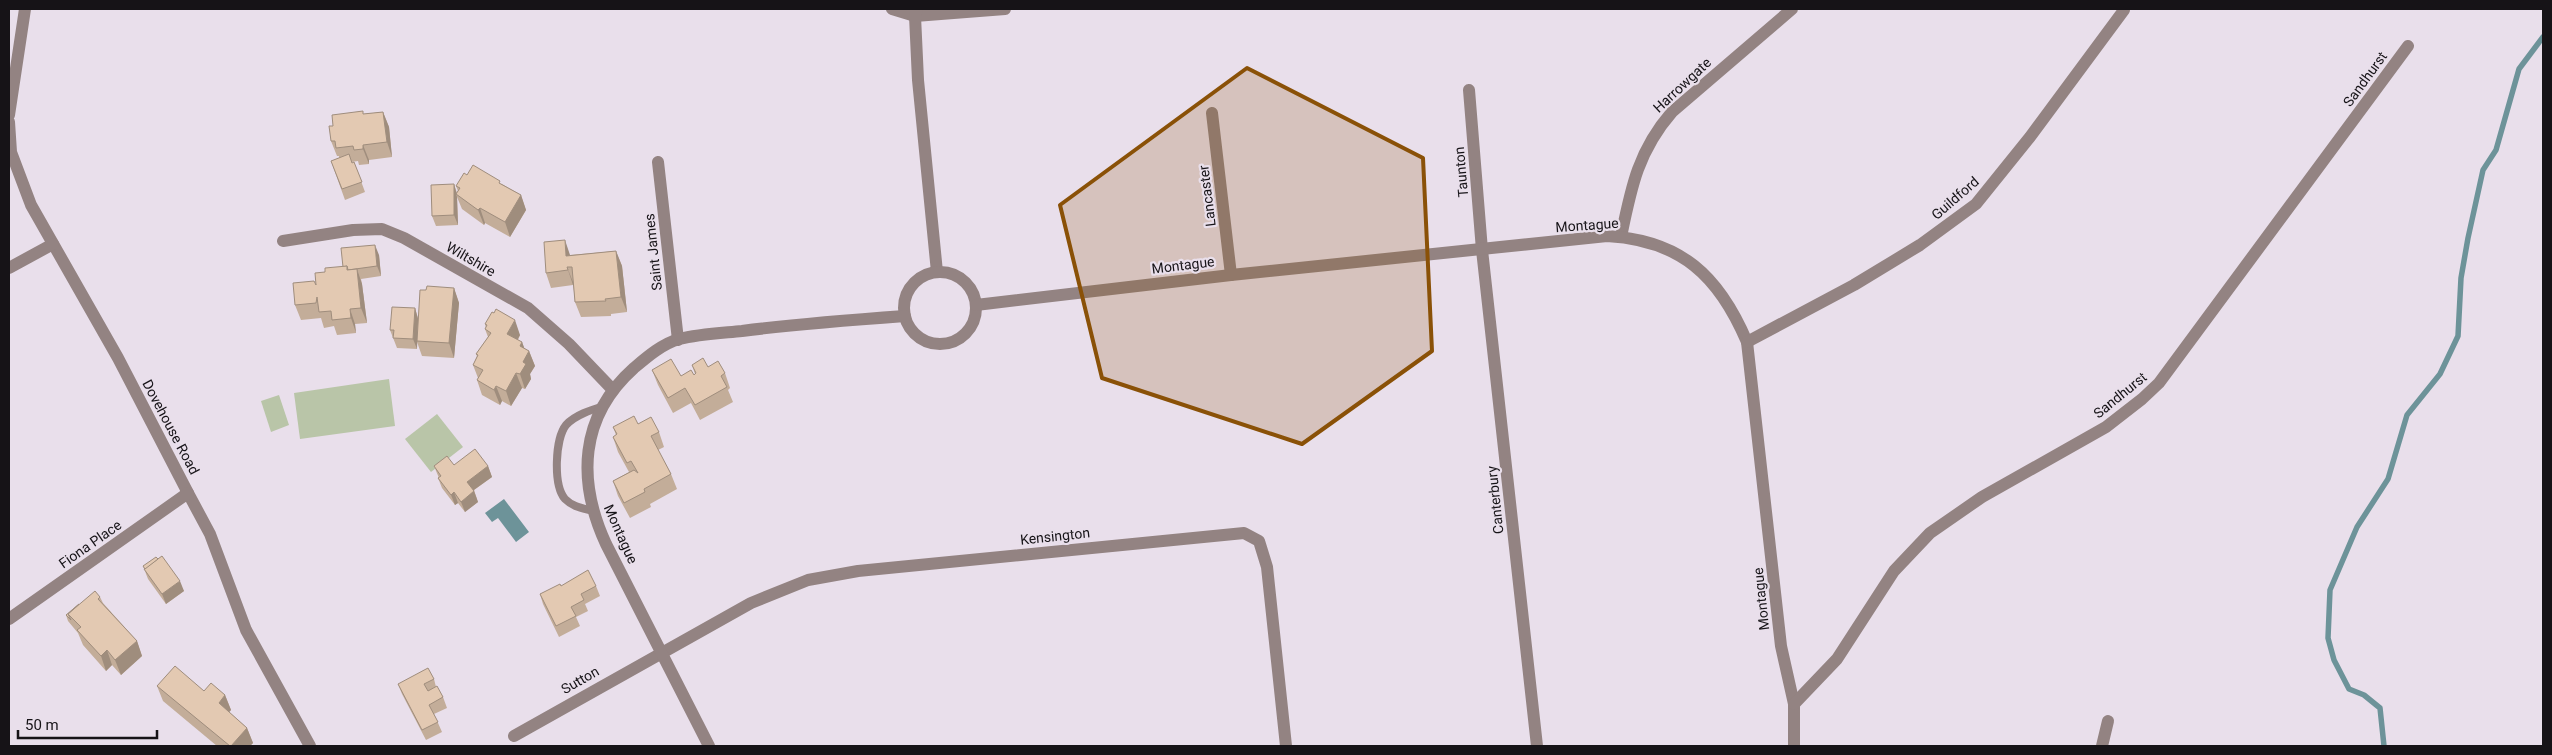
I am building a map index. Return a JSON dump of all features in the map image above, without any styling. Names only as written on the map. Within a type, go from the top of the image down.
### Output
[{"type":"street","points":[[9,115],[25,9]]},
{"type":"street","points":[[892,9],[916,13],[1005,9]]},
{"type":"street","name":"Harrowgate","points":[[1621,237],[1633,182],[1647,145],[1659,127],[1672,112],[1792,9]]},
{"type":"street","name":"Guildford","points":[[1747,342],[1854,285],[1920,245],[1976,204],[2030,138],[2124,10]]},
{"type":"street","points":[[916,13],[918,80],[937,272]]},
{"type":"street","name":"Sandhurst","points":[[1794,704],[1837,659],[1894,571],[1930,533],[1982,497],[2106,427],[2142,400],[2159,383],[2408,46]]},
{"type":"street","name":"Taunton","points":[[1469,90],[1482,250]]},
{"type":"street","name":"Lancaster","points":[[1212,113],[1231,275]]},
{"type":"street","name":"Dovehouse Road","points":[[9,122],[12,165],[31,205],[118,358],[210,534],[246,630],[310,746]]},
{"type":"street","name":"Saint James","points":[[658,162],[678,340]]},
{"type":"street","name":"Wiltshire","points":[[283,241],[353,230],[382,229],[404,238],[528,308],[569,344],[613,390]]},
{"type":"street","name":"Montague","points":[[976,304],[1231,275],[1607,236],[1646,241],[1674,251],[1709,277],[1735,315],[1747,342],[1781,646],[1794,704],[1794,746]]},
{"type":"street","points":[[9,268],[53,244]]},
{"type":"street","name":"Canterbury","points":[[1482,250],[1537,746]]},
{"type":"street","points":[[937,272],[948,273],[967,284],[974,294],[976,304],[973,322],[963,336],[941,344],[929,342],[918,337],[904,316],[908,293],[915,283],[925,276],[937,272]]},
{"type":"street","name":"Montague","points":[[709,746],[606,544],[593,511],[587,481],[587,460],[595,425],[613,390],[646,358],[678,340],[790,325],[904,316]]},
{"type":"street","name":"Fiona Place","points":[[9,619],[188,492]]},
{"type":"street","name":"Kensington","points":[[662,651],[751,603],[808,580],[858,571],[1244,533],[1259,541],[1267,567],[1286,746]]},
{"type":"street","name":"Sutton","points":[[514,736],[662,651]]},
{"type":"street","points":[[2102,746],[2108,721]]},
{"type":"lane","points":[[593,511],[576,507],[561,493],[558,476],[558,445],[567,424],[586,412],[604,406]]},
{"type":"highlighted area","points":[[1247,68],[1423,158],[1432,351],[1302,444],[1102,378],[1060,205]]},
{"type":"green space","points":[[389,379],[395,426],[300,439],[294,393]]},
{"type":"green space","points":[[279,395],[289,425],[271,432],[261,401]]},
{"type":"green space","points":[[437,414],[463,447],[431,472],[405,439]]},
{"type":"water","points":[[504,499],[529,532],[516,542],[498,518],[492,522],[485,513]]},
{"type":"building","points":[[363,111],[363,114],[383,112],[387,142],[363,145],[363,149],[354,150],[353,146],[336,148],[335,141],[331,141],[329,126],[333,126],[332,115]]},
{"type":"building","points":[[349,154],[362,182],[342,189],[331,161]]},
{"type":"building","points":[[473,165],[521,195],[505,222],[480,208],[478,210],[456,194],[460,188],[456,186],[464,173],[467,175]]},
{"type":"building","points":[[454,184],[454,215],[432,216],[431,185]]},
{"type":"building","points":[[565,240],[566,256],[616,251],[621,297],[605,299],[606,301],[575,302],[572,267],[567,267],[568,270],[546,273],[544,242]]},
{"type":"building","points":[[375,245],[377,266],[348,270],[347,266],[343,267],[341,248]]},
{"type":"building","points":[[347,266],[347,270],[357,269],[361,308],[350,309],[351,318],[332,320],[331,311],[319,312],[317,297],[316,303],[295,305],[293,283],[314,281],[316,285],[315,273],[325,272],[325,268]]},
{"type":"building","points":[[427,286],[454,288],[449,343],[417,341],[420,290],[426,290]]},
{"type":"building","points":[[392,307],[415,308],[413,339],[393,338],[394,330],[390,330]]},
{"type":"building","points":[[496,309],[515,320],[507,334],[522,342],[520,346],[529,351],[523,362],[526,364],[520,374],[516,373],[506,391],[496,386],[494,390],[477,380],[483,370],[473,365],[478,355],[476,354],[491,333],[485,329],[487,325],[485,324]]},
{"type":"building","points":[[703,358],[708,367],[718,361],[725,373],[721,376],[727,387],[695,405],[685,388],[668,398],[652,370],[671,359],[681,376],[691,370],[694,375],[696,373],[692,365]]},
{"type":"building","points":[[634,416],[638,424],[651,417],[659,432],[651,436],[671,474],[644,489],[645,492],[624,503],[613,481],[634,470],[638,473],[631,461],[627,463],[613,437],[617,434],[613,427]]},
{"type":"building","points":[[475,449],[488,466],[467,482],[474,491],[461,502],[454,492],[451,495],[438,478],[441,476],[434,466],[447,456],[454,465]]},
{"type":"building","points":[[162,556],[180,581],[162,594],[144,569]]},
{"type":"building","points":[[156,557],[158,559],[145,569],[143,566]]},
{"type":"building","points":[[588,570],[596,586],[581,594],[584,600],[571,607],[576,616],[556,626],[540,594],[560,584],[561,586]]},
{"type":"building","points":[[95,591],[100,597],[98,599],[137,641],[115,660],[107,650],[101,656],[77,630],[81,627],[68,614]]},
{"type":"building","points":[[175,666],[204,691],[211,683],[225,695],[219,703],[247,728],[231,746],[157,686]]},
{"type":"building","points":[[428,668],[434,679],[424,684],[428,691],[437,686],[443,697],[429,705],[438,722],[422,730],[398,684]]},
{"type":"waterway","points":[[2384,746],[2380,708],[2364,695],[2349,689],[2334,660],[2328,638],[2330,590],[2357,527],[2388,479],[2407,415],[2440,374],[2458,336],[2461,278],[2483,170],[2496,150],[2519,69],[2543,37]]}]
